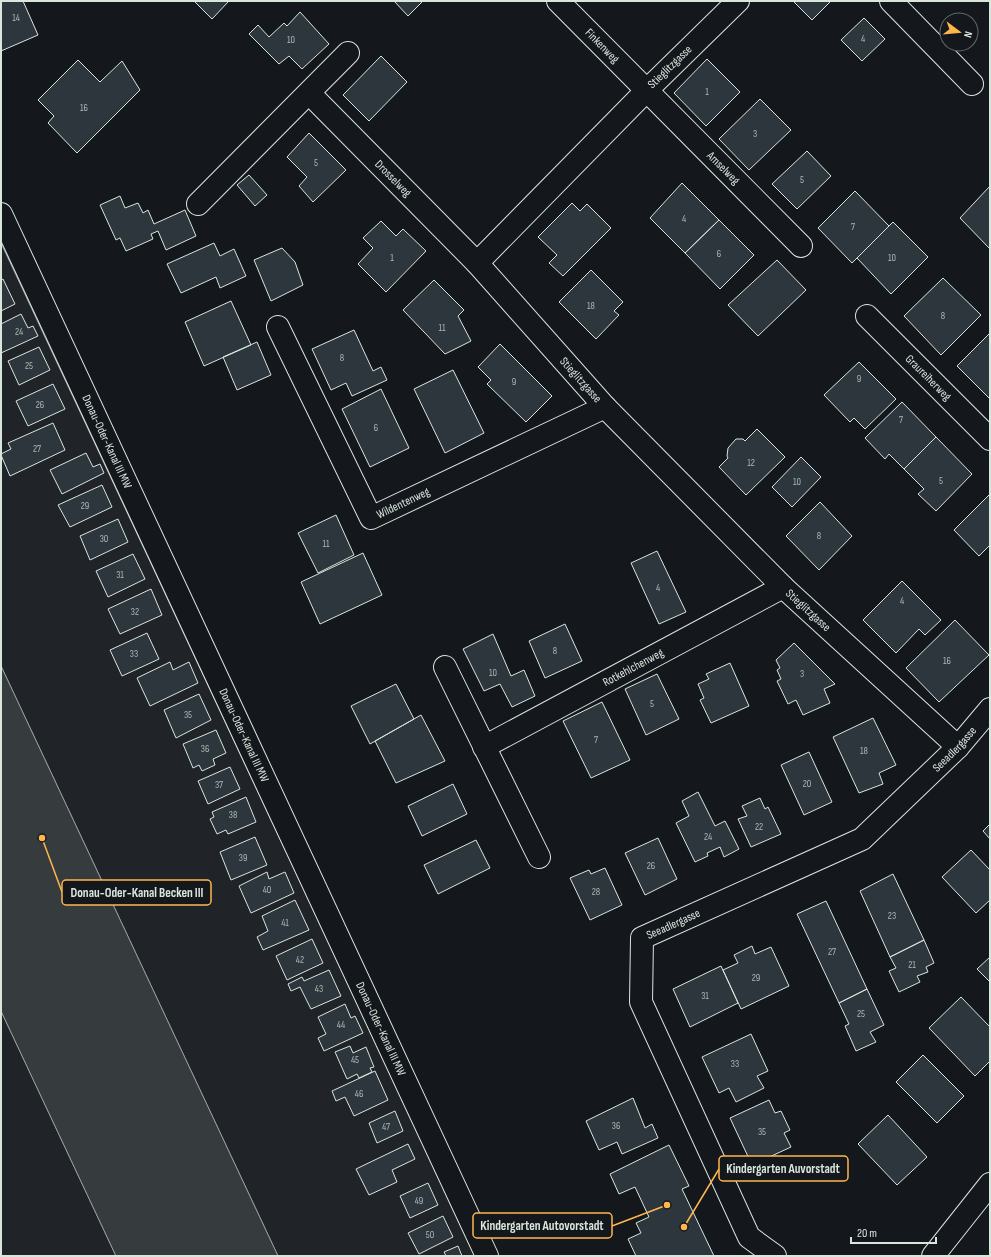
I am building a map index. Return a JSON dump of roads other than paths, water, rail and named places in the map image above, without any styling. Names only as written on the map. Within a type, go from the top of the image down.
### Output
[{"type":"street","name":"Finkenweg","points":[[558,1],[647,90]]},
{"type":"street","name":"Stieglitzgasse","points":[[738,1],[647,90],[477,263],[604,407],[782,587],[958,746]]},
{"type":"street","points":[[891,1],[972,84]]},
{"type":"street","points":[[198,204],[348,53]]},
{"type":"street","name":"Amselweg","points":[[647,90],[800,246]]},
{"type":"street","name":"Drosselweg","points":[[309,93],[477,263]]},
{"type":"street","name":"Donau-Oder-Kanal III MW","points":[[1,214],[487,1256]]},
{"type":"street","name":"Graureiherweg","points":[[867,316],[990,439]]},
{"type":"street","name":"Wildentenweg","points":[[278,327],[372,518],[604,407]]},
{"type":"street","name":"Rotkehlchenweg","points":[[484,747],[782,587]]},
{"type":"street","points":[[445,667],[538,857]]},
{"type":"street","name":"Seeadlergasse","points":[[775,1256],[749,1237],[640,1002],[642,938],[862,838],[958,746],[990,709]]},
{"type":"street","points":[[933,1256],[990,1184]]},
{"type":"place","name":"Donau-Oder-Kanal Becken III","points":[[42,838]]},
{"type":"place","name":"Kindergarten Autovorstadt","points":[[667,1205]]},
{"type":"place","name":"Kindergarten Auvorstadt","points":[[684,1227]]}]
